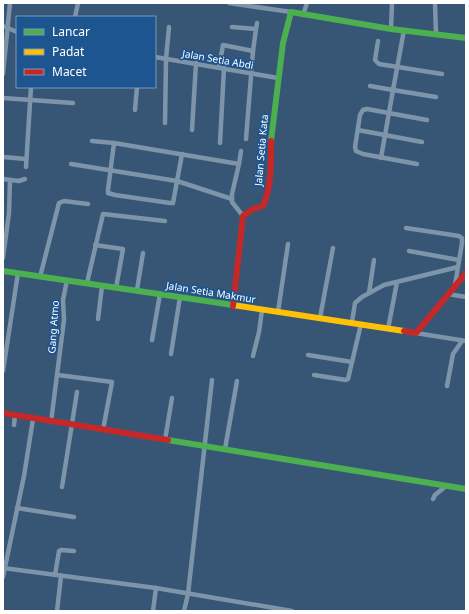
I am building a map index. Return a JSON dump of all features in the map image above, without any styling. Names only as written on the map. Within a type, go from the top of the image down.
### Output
[{"type":"street","points":[[3,74],[5,28],[10,3]]},
{"type":"street","points":[[75,16],[78,3]]},
{"type":"street","points":[[229,3],[391,29],[466,38]]},
{"type":"street","points":[[303,15],[307,3]]},
{"type":"street","points":[[391,29],[392,3]]},
{"type":"street","points":[[435,3],[436,34]]},
{"type":"street","name":"Jalan Setia Kata","points":[[243,216],[253,209],[263,206],[267,197],[271,162],[271,136],[278,78],[283,43],[290,12]]},
{"type":"street","points":[[246,139],[253,51],[257,23]]},
{"type":"street","points":[[165,124],[166,59],[169,27]]},
{"type":"street","points":[[232,27],[256,29]]},
{"type":"street","points":[[5,28],[16,32]]},
{"type":"street","points":[[381,158],[404,30]]},
{"type":"street","points":[[378,41],[375,56],[376,62],[379,64],[442,74]]},
{"type":"street","points":[[220,143],[223,45],[253,51]]},
{"type":"street","name":"Jalan Setia Abdi","points":[[156,58],[196,63],[278,78]]},
{"type":"street","points":[[192,130],[196,63]]},
{"type":"street","points":[[370,86],[436,97]]},
{"type":"street","points":[[26,167],[31,88]]},
{"type":"street","points":[[135,110],[137,88]]},
{"type":"street","points":[[3,98],[73,103]]},
{"type":"street","points":[[417,164],[356,152],[360,115],[363,110],[367,109],[427,120]]},
{"type":"street","points":[[358,130],[422,142]]},
{"type":"street","points":[[92,141],[114,143],[239,164]]},
{"type":"street","points":[[114,143],[108,193],[114,195],[170,203],[172,202],[174,200],[182,154]]},
{"type":"street","points":[[233,306],[243,216],[234,206],[232,199],[241,151]]},
{"type":"street","points":[[3,157],[26,159]]},
{"type":"street","points":[[71,164],[177,181],[232,199]]},
{"type":"street","points":[[3,179],[19,181],[25,179]]},
{"type":"street","points":[[3,258],[10,213],[10,180]]},
{"type":"street","points":[[40,277],[48,250],[56,211],[60,202],[64,201],[88,204]]},
{"type":"street","points":[[87,283],[103,214],[165,221]]},
{"type":"street","points":[[406,228],[459,236],[462,240],[455,285]]},
{"type":"street","points":[[278,312],[288,244]]},
{"type":"street","points":[[95,245],[123,249],[116,288]]},
{"type":"street","points":[[320,318],[333,248]]},
{"type":"street","points":[[409,251],[459,260]]},
{"type":"street","points":[[137,290],[143,253]]},
{"type":"street","points":[[369,293],[374,260]]},
{"type":"street","points":[[352,322],[355,303],[359,298],[384,286],[458,267]]},
{"type":"street","name":"Jalan Setia Makmur","points":[[3,271],[180,296],[233,306],[352,322],[416,333]]},
{"type":"street","points":[[3,371],[18,273]]},
{"type":"street","points":[[464,341],[416,333],[466,273]]},
{"type":"street","name":"Gang Atmo","points":[[51,422],[64,320],[63,300],[66,280]]},
{"type":"street","points":[[388,329],[398,282]]},
{"type":"street","points":[[98,320],[102,286]]},
{"type":"street","points":[[152,340],[160,294]]},
{"type":"street","points":[[448,294],[466,297]]},
{"type":"street","points":[[171,354],[180,296]]},
{"type":"street","points":[[253,356],[259,332],[262,310]]},
{"type":"street","points":[[314,375],[347,379],[361,324]]},
{"type":"street","points":[[447,386],[453,354],[464,341]]},
{"type":"street","points":[[308,355],[352,362]]},
{"type":"street","points":[[58,375],[112,382],[104,430]]},
{"type":"street","points":[[184,611],[188,594],[212,380]]},
{"type":"street","points":[[225,449],[237,381]]},
{"type":"street","points":[[62,487],[77,392]]},
{"type":"street","points":[[166,440],[172,398]]},
{"type":"street","points":[[3,413],[466,489]]},
{"type":"street","points":[[14,425],[15,415]]},
{"type":"street","points":[[3,577],[34,419]]},
{"type":"street","points":[[433,499],[434,495],[446,486]]},
{"type":"street","points":[[17,508],[74,516]]},
{"type":"street","points":[[55,575],[58,551],[74,551]]},
{"type":"street","points":[[4,568],[156,588],[292,611]]},
{"type":"street","points":[[57,611],[61,576]]},
{"type":"street","points":[[153,611],[156,588]]},
{"type":"traffic: fast","points":[[271,141],[283,43],[291,12],[391,29],[466,38]]},
{"type":"traffic: fast","points":[[3,271],[233,305]]},
{"type":"traffic: fast","points":[[168,440],[466,489]]},
{"type":"traffic: slow","points":[[233,305],[404,331]]},
{"type":"traffic: jam","points":[[233,306],[243,216],[253,209],[263,206],[266,198],[270,174],[271,141]]},
{"type":"traffic: jam","points":[[404,331],[416,333],[466,273]]},
{"type":"traffic: jam","points":[[3,413],[168,440]]}]
